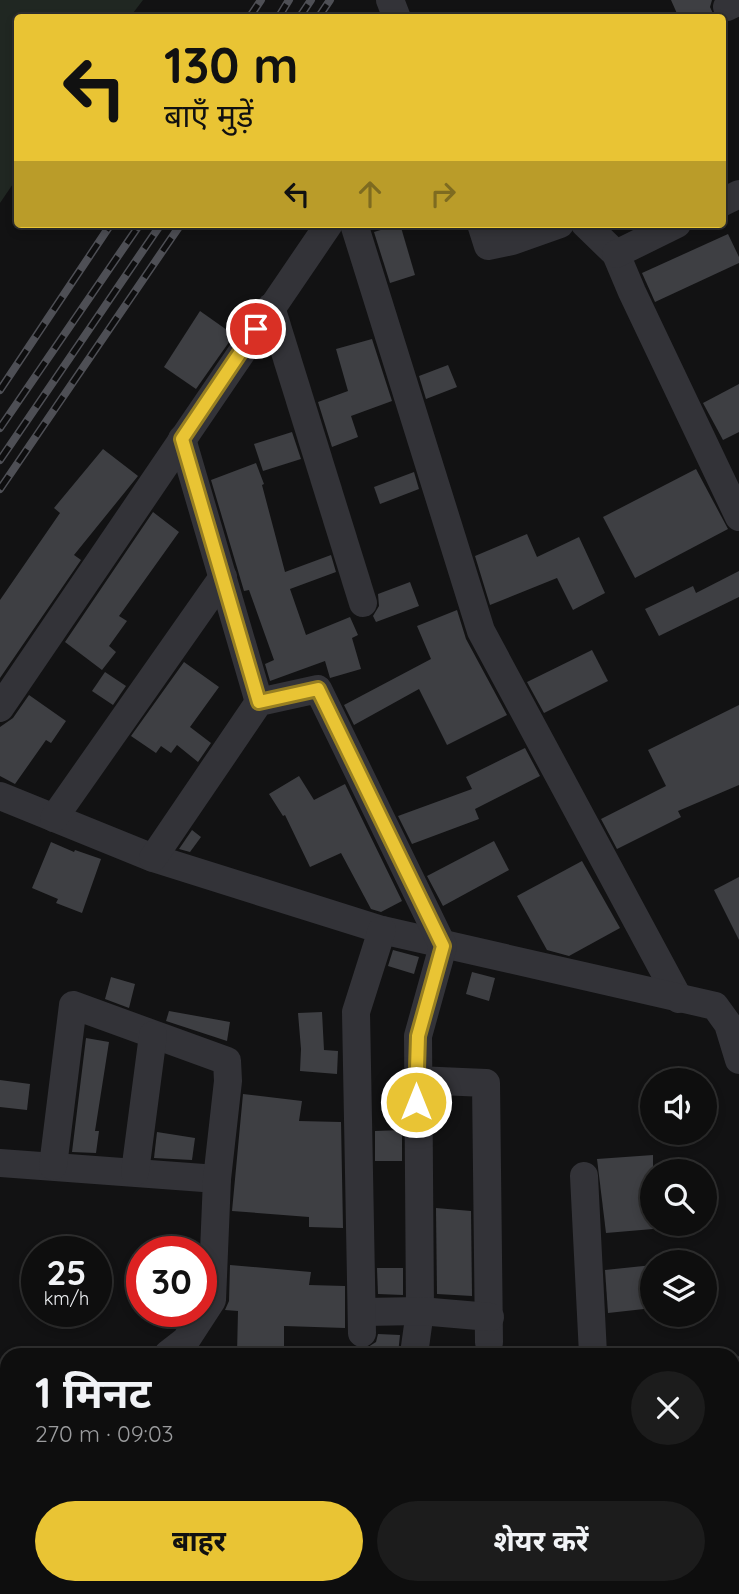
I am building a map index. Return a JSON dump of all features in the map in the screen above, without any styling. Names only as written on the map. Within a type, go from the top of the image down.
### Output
[{"type":"street","points":[[0,708],[325,228]]},
{"type":"street","points":[[355,228],[481,631],[679,999]]},
{"type":"street","points":[[482,228],[488,246],[549,228]]},
{"type":"street","points":[[589,228],[616,254],[739,517]]},
{"type":"street","points":[[616,254],[669,228]]},
{"type":"street","points":[[271,307],[363,603]]},
{"type":"street","points":[[182,439],[259,702]]},
{"type":"street","points":[[54,818],[223,578]]},
{"type":"street","points":[[153,858],[259,702],[318,689],[443,946],[418,1036],[416,1080],[420,1311],[415,1348]]},
{"type":"street","points":[[0,796],[153,858],[382,929],[443,946],[715,1006],[728,1024],[739,1059]]},
{"type":"street","points":[[382,929],[356,1012],[363,1322],[420,1311],[489,1329],[486,1083],[416,1080]]},
{"type":"street","points":[[53,1166],[73,1004],[227,1061],[228,1081],[217,1179],[212,1300],[186,1340],[176,1348]]},
{"type":"street","points":[[135,1172],[153,1035]]},
{"type":"street","points":[[0,1163],[217,1179]]},
{"type":"street","points":[[584,1176],[593,1348]]},
{"type":"shaded area","points":[[0,0],[143,0],[132,14],[14,14],[14,182],[0,203]]},
{"type":"building","points":[[671,0],[712,0],[710,7],[713,14],[677,14]]},
{"type":"building","points":[[401,228],[415,275],[390,283],[374,232]]},
{"type":"building","points":[[728,234],[739,257],[739,263],[655,302],[642,273]]},
{"type":"building","points":[[200,311],[234,335],[196,389],[164,367]]},
{"type":"building","points":[[372,339],[392,401],[351,416],[358,437],[332,447],[318,402],[348,391],[336,349]]},
{"type":"building","points":[[448,365],[457,387],[426,399],[419,376]]},
{"type":"building","points":[[739,384],[739,432],[723,440],[703,403]]},
{"type":"building","points":[[292,432],[301,459],[263,471],[254,444]]},
{"type":"building","points":[[103,449],[138,476],[74,555],[81,560],[0,678],[0,600],[60,513],[54,508]]},
{"type":"building","points":[[256,463],[264,484],[262,485],[285,572],[331,555],[336,572],[290,589],[306,635],[350,617],[358,635],[352,638],[361,669],[330,678],[325,661],[270,681],[265,664],[274,660],[249,590],[244,591],[211,480]]},
{"type":"building","points":[[696,469],[728,529],[635,578],[603,517]]},
{"type":"building","points":[[414,472],[419,489],[380,504],[374,487]]},
{"type":"building","points":[[153,512],[179,532],[119,616],[127,621],[109,646],[116,652],[102,670],[65,642]]},
{"type":"building","points":[[527,534],[537,557],[579,537],[605,593],[573,610],[557,578],[490,605],[475,556]]},
{"type":"building","points":[[739,571],[739,597],[659,636],[645,609],[693,586],[696,593]]},
{"type":"building","points":[[410,582],[419,606],[376,622],[373,616],[379,606],[378,594]]},
{"type":"building","points":[[457,610],[466,639],[507,715],[447,745],[419,689],[354,725],[344,705],[431,659],[417,626]]},
{"type":"building","points":[[592,650],[608,681],[544,713],[527,682]]},
{"type":"building","points":[[184,662],[219,687],[190,727],[211,743],[198,762],[177,745],[171,753],[161,746],[156,753],[131,736]]},
{"type":"building","points":[[105,672],[126,686],[113,705],[92,691]]},
{"type":"building","points":[[29,695],[66,721],[51,743],[46,740],[15,784],[0,776],[0,727],[13,718]]},
{"type":"building","points":[[739,705],[739,785],[678,811],[681,817],[617,849],[601,819],[666,786],[648,750]]},
{"type":"building","points":[[525,748],[540,776],[475,809],[479,819],[412,844],[398,816],[472,789],[466,777]]},
{"type":"building","points":[[299,776],[314,800],[345,784],[402,901],[381,912],[371,909],[341,853],[310,867],[285,815],[283,816],[269,794]]},
{"type":"building","points":[[192,830],[201,837],[190,852],[179,849]]},
{"type":"building","points":[[494,841],[509,870],[443,906],[427,876]]},
{"type":"building","points":[[51,842],[101,859],[82,913],[56,903],[58,899],[32,888]]},
{"type":"building","points":[[582,861],[620,928],[569,956],[547,950],[517,896]]},
{"type":"building","points":[[739,877],[739,940],[714,890]]},
{"type":"building","points":[[393,950],[419,957],[414,974],[388,966]]},
{"type":"building","points":[[472,972],[495,978],[489,1001],[466,994]]},
{"type":"building","points":[[111,977],[135,984],[129,1008],[105,999]]},
{"type":"building","points":[[169,1011],[230,1022],[227,1041],[166,1021]]},
{"type":"building","points":[[322,1012],[324,1050],[338,1051],[337,1074],[300,1071],[298,1013]]},
{"type":"building","points":[[86,1038],[109,1042],[95,1131],[99,1131],[96,1153],[72,1152]]},
{"type":"building","points":[[0,1080],[30,1084],[27,1110],[0,1107]]},
{"type":"building","points":[[243,1094],[302,1101],[299,1121],[341,1122],[343,1228],[309,1227],[309,1217],[232,1211]]},
{"type":"building","points":[[402,1130],[402,1161],[375,1161],[375,1131]]},
{"type":"building","points":[[157,1132],[195,1138],[192,1160],[154,1158]]},
{"type":"building","points":[[653,1155],[653,1159],[640,1159],[640,1230],[606,1233],[597,1159]]},
{"type":"building","points":[[436,1208],[471,1211],[472,1296],[437,1294]]},
{"type":"building","points":[[230,1265],[311,1272],[309,1285],[345,1286],[345,1328],[284,1326],[284,1348],[237,1348],[238,1311],[225,1310],[229,1301]]},
{"type":"building","points":[[640,1266],[640,1309],[608,1313],[605,1270]]},
{"type":"building","points":[[377,1268],[403,1268],[403,1295],[378,1294]]},
{"type":"building","points":[[378,1334],[400,1335],[399,1348],[367,1348],[376,1342]]},
{"type":"railway","points":[[252,14],[261,0]]},
{"type":"railway","points":[[280,14],[289,0]]},
{"type":"railway","points":[[302,14],[311,0]]},
{"type":"railway","points":[[321,14],[330,0]]},
{"type":"railway","points":[[0,390],[108,228]]},
{"type":"railway","points":[[0,428],[137,228]]},
{"type":"railway","points":[[0,460],[158,228]]},
{"type":"railway","points":[[0,489],[178,228]]},
{"type":"route","points":[[256,329],[182,439],[259,702],[318,689],[443,946],[418,1036],[416,1102]]}]
